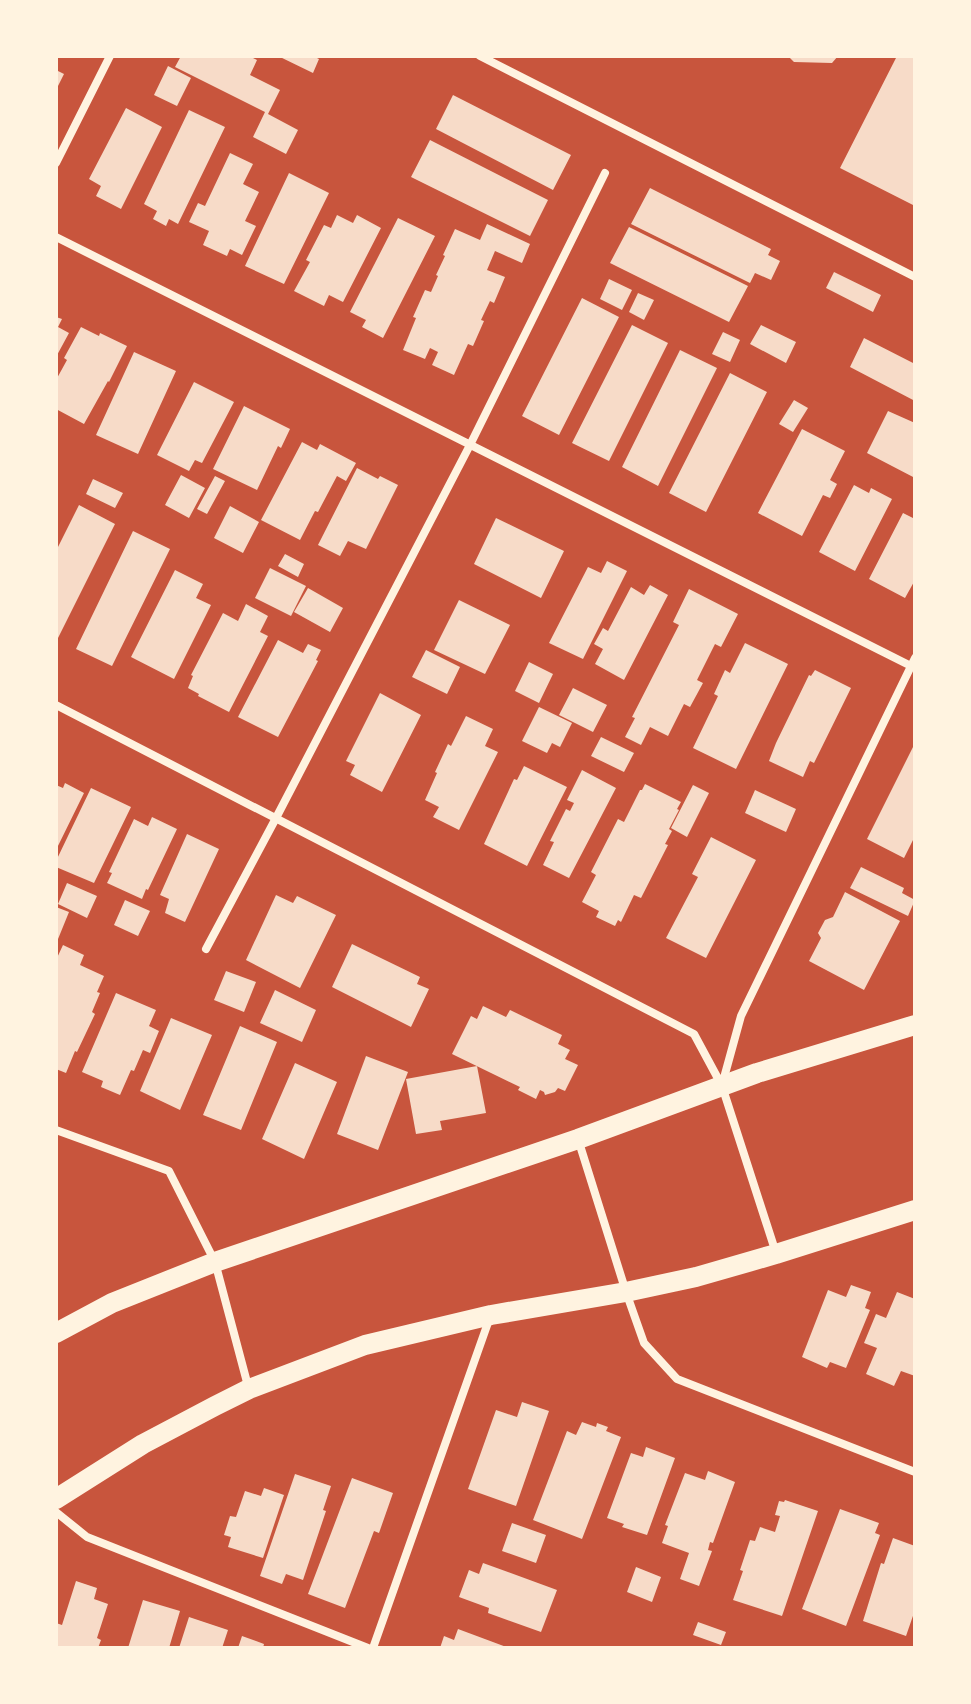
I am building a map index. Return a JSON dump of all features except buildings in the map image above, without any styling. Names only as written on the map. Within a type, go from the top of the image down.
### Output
[{"type":"main road","points":[[56,1333],[112,1303],[215,1262],[578,1139],[757,1073],[915,1025]]},
{"type":"main road","points":[[56,1499],[143,1444],[249,1389],[365,1345],[491,1315],[696,1277],[915,1210]]},
{"type":"street","points":[[56,163],[110,56]]},
{"type":"street","points":[[480,56],[915,277]]},
{"type":"street","points":[[206,949],[470,445],[605,173]]},
{"type":"street","points":[[56,237],[914,664],[741,1016],[722,1086]]},
{"type":"street","points":[[56,705],[694,1034],[722,1086],[776,1254]]},
{"type":"street","points":[[56,1130],[169,1171],[215,1262],[249,1389]]},
{"type":"street","points":[[578,1139],[644,1343],[677,1379],[915,1472]]},
{"type":"street","points":[[56,1512],[87,1537],[370,1648],[491,1315]]}]
